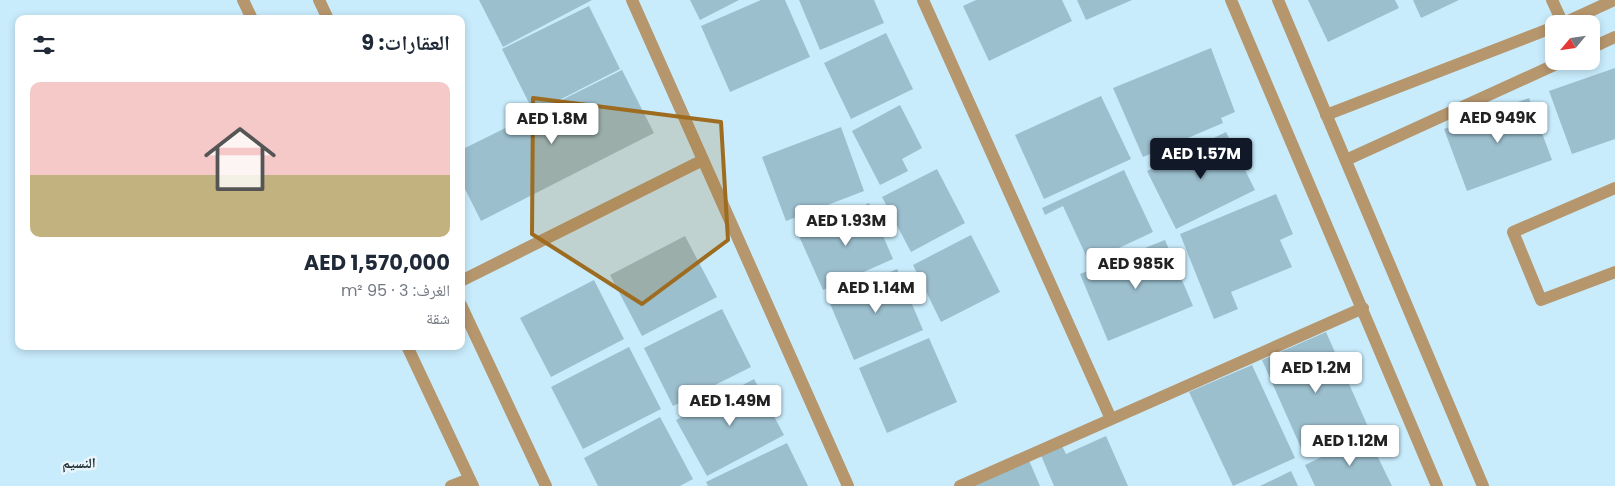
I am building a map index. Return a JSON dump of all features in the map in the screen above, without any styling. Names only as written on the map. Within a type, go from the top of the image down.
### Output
[{"type":"street","points":[[243,0],[250,15]]},
{"type":"street","points":[[319,0],[326,15]]},
{"type":"street","points":[[632,0],[848,486]]},
{"type":"street","points":[[923,0],[1112,419]]},
{"type":"street","points":[[1231,0],[1363,308],[1436,486]]},
{"type":"street","points":[[1278,0],[1483,486]]},
{"type":"street","points":[[1552,0],[1558,15]]},
{"type":"street","points":[[1582,15],[1614,0]]},
{"type":"street","points":[[1326,115],[1545,30]]},
{"type":"street","points":[[1600,44],[1615,37]]},
{"type":"street","points":[[1346,160],[1545,69]]},
{"type":"street","points":[[465,279],[703,160]]},
{"type":"street","points":[[1615,188],[1513,232],[1541,300],[1615,272]]},
{"type":"street","points":[[960,486],[1363,308]]},
{"type":"street","points":[[465,314],[546,486]]},
{"type":"street","points":[[408,350],[471,482],[451,486]]},
{"type":"highlighted area","points":[[533,98],[721,122],[728,240],[642,304],[532,234]]},
{"type":"building","points":[[479,0],[592,0],[503,47]]},
{"type":"building","points":[[690,0],[739,0],[700,20]]},
{"type":"building","points":[[761,0],[785,0],[810,57],[730,92],[701,26]]},
{"type":"building","points":[[799,0],[874,0],[884,23],[820,50]]},
{"type":"building","points":[[976,0],[1062,0],[1072,21],[989,61],[963,6]]},
{"type":"building","points":[[1077,0],[1132,0],[1086,20]]},
{"type":"building","points":[[1308,0],[1395,0],[1399,8],[1328,42]]},
{"type":"building","points":[[1413,0],[1459,0],[1421,18]]},
{"type":"building","points":[[589,6],[620,69],[534,113],[502,49]]},
{"type":"building","points":[[886,33],[913,89],[851,119],[824,63]]},
{"type":"building","points":[[1211,48],[1235,112],[1221,118],[1223,123],[1143,157],[1113,88]]},
{"type":"building","points":[[1615,68],[1615,139],[1572,154],[1549,91]]},
{"type":"building","points":[[622,70],[654,133],[481,221],[465,189],[465,148]]},
{"type":"building","points":[[1101,96],[1131,159],[1044,199],[1015,135]]},
{"type":"building","points":[[1529,98],[1552,160],[1467,191],[1444,129]]},
{"type":"building","points":[[900,105],[922,148],[902,159],[908,171],[880,185],[852,131]]},
{"type":"building","points":[[841,127],[864,191],[786,221],[762,157]]},
{"type":"building","points":[[1226,132],[1255,190],[1176,229],[1147,171]]},
{"type":"building","points":[[937,169],[965,223],[911,252],[882,197]]},
{"type":"building","points":[[1124,170],[1153,232],[1089,262],[1063,206],[1045,215],[1042,208]]},
{"type":"building","points":[[1276,194],[1293,234],[1280,240],[1292,267],[1231,292],[1238,309],[1214,319],[1180,234]]},
{"type":"building","points":[[869,203],[893,259],[823,290],[799,236]]},
{"type":"building","points":[[971,235],[1000,292],[941,322],[913,265]]},
{"type":"building","points":[[685,236],[717,297],[642,336],[610,275]]},
{"type":"building","points":[[1165,240],[1193,306],[1108,341],[1080,274]]},
{"type":"building","points":[[897,269],[923,330],[854,360],[828,299]]},
{"type":"building","points":[[594,280],[624,339],[551,377],[520,318]]},
{"type":"building","points":[[722,309],[751,367],[673,406],[644,348]]},
{"type":"building","points":[[1326,332],[1369,429],[1305,457],[1262,360]]},
{"type":"building","points":[[929,338],[957,402],[887,433],[859,368]]},
{"type":"building","points":[[629,347],[661,409],[583,449],[551,387]]},
{"type":"building","points":[[1252,365],[1295,458],[1233,486],[1189,392]]},
{"type":"building","points":[[754,379],[784,435],[707,476],[676,420]]},
{"type":"building","points":[[660,417],[693,479],[680,486],[598,486],[584,458]]},
{"type":"building","points":[[1367,435],[1392,486],[1315,486],[1305,465]]},
{"type":"building","points":[[1106,436],[1128,486],[1054,486],[1040,453],[1061,444],[1066,454]]},
{"type":"building","points":[[787,443],[808,486],[708,486],[706,482]]},
{"type":"building","points":[[1028,458],[1040,486],[970,486]]},
{"type":"building","points":[[1291,471],[1298,486],[1260,486]]},
{"type":"district","name":"النسيم","points":[[79,463]]}]
